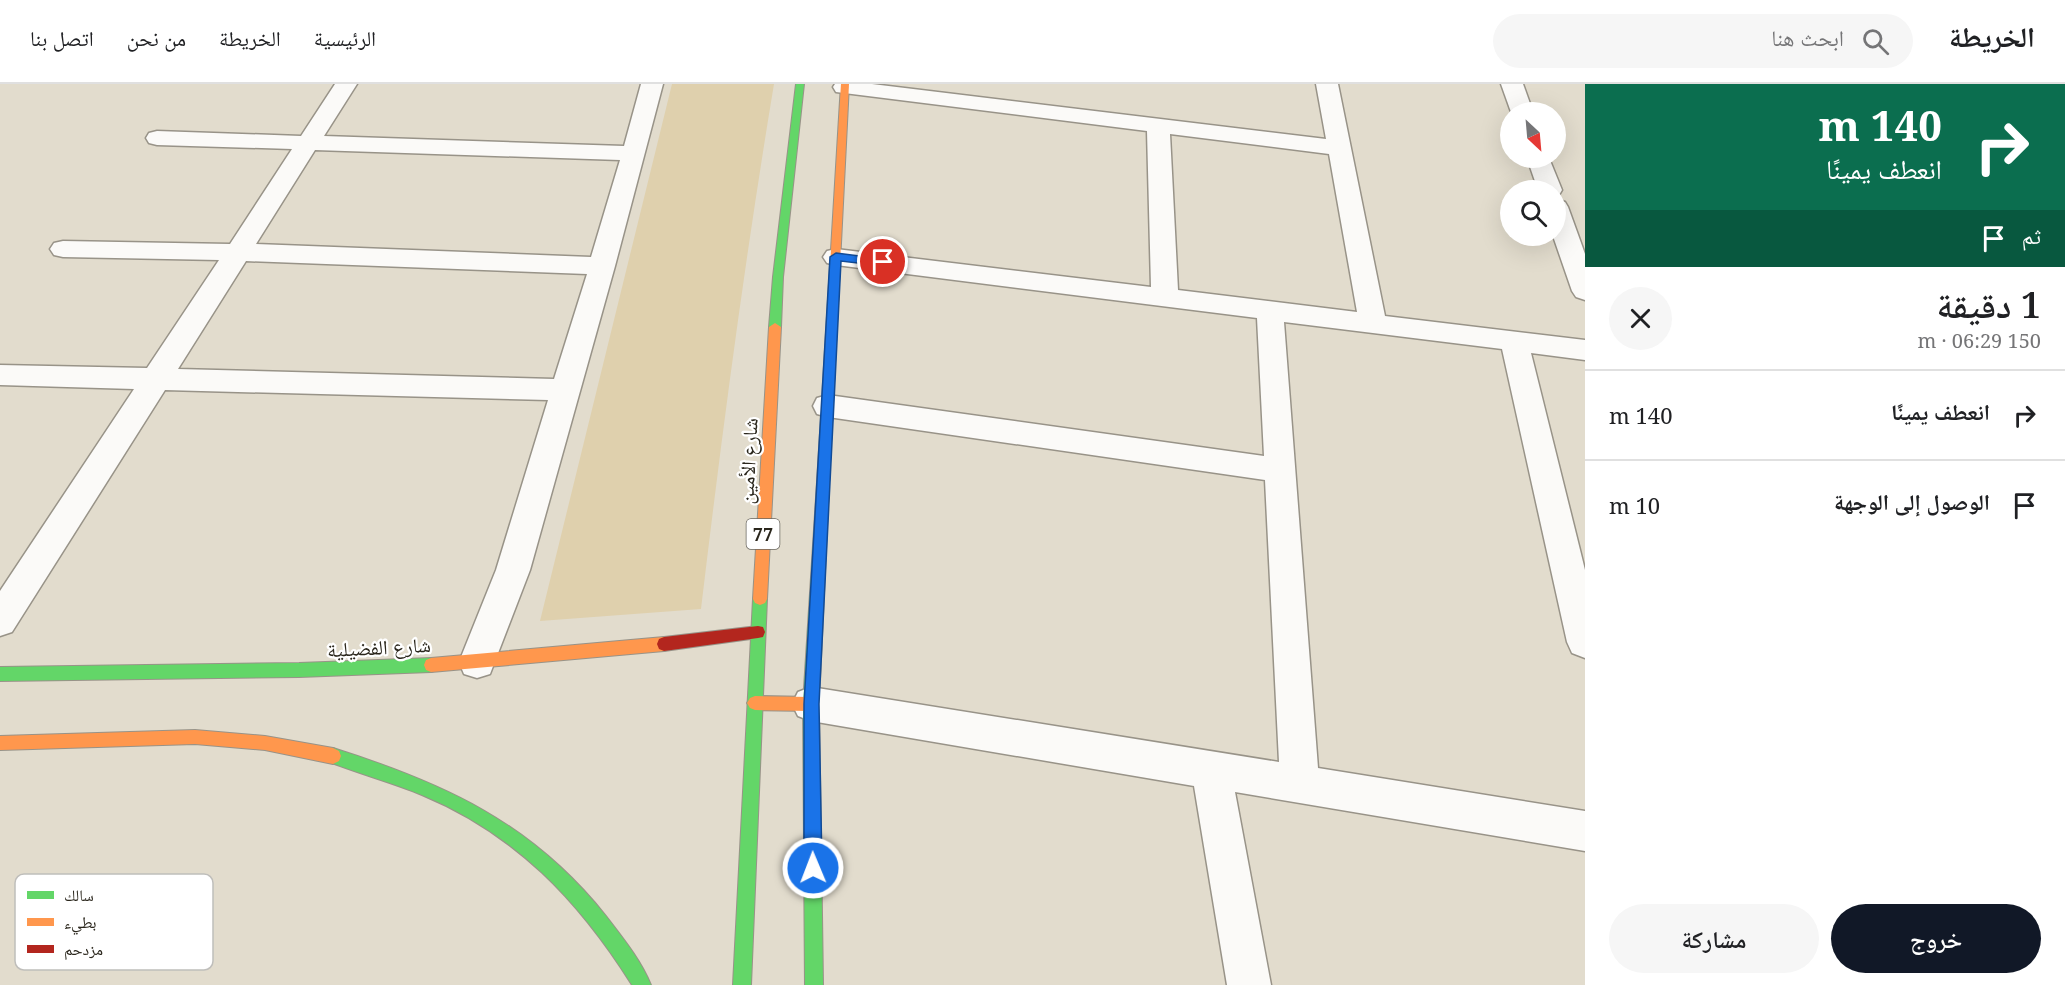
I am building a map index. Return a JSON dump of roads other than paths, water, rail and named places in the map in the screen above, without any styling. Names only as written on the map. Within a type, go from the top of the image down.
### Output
[{"type":"main road","name":"شارع الأمين","points":[[742,985],[758,632],[778,277],[800,84]]},
{"type":"main road","points":[[814,985],[812,704],[845,86]]},
{"type":"main road","name":"شارع الفضيلية","points":[[0,674],[288,670],[477,662],[631,648],[758,632]]},
{"type":"main road","points":[[755,703],[812,704]]},
{"type":"main road","points":[[0,743],[196,737],[277,744],[356,762],[432,790],[505,829],[550,866],[593,911],[631,964],[642,985]]},
{"type":"street","points":[[0,621],[346,84]]},
{"type":"street","points":[[477,662],[513,570],[602,266],[652,84]]},
{"type":"street","points":[[1327,84],[1373,323]]},
{"type":"street","points":[[1512,84],[1518,102]]},
{"type":"street","points":[[845,86],[1340,148]]},
{"type":"street","points":[[1158,125],[1165,297]]},
{"type":"street","points":[[157,138],[634,153]]},
{"type":"street","points":[[1566,236],[1585,291]]},
{"type":"street","points":[[63,249],[238,252],[602,266]]},
{"type":"street","points":[[836,257],[1585,350]]},
{"type":"street","points":[[1270,311],[1300,784]]},
{"type":"street","points":[[1514,341],[1570,516],[1585,642]]},
{"type":"street","points":[[0,375],[566,390]]},
{"type":"street","points":[[828,406],[1281,470]]},
{"type":"street","points":[[812,704],[1585,831]]},
{"type":"street","points":[[1211,770],[1249,985]]}]
